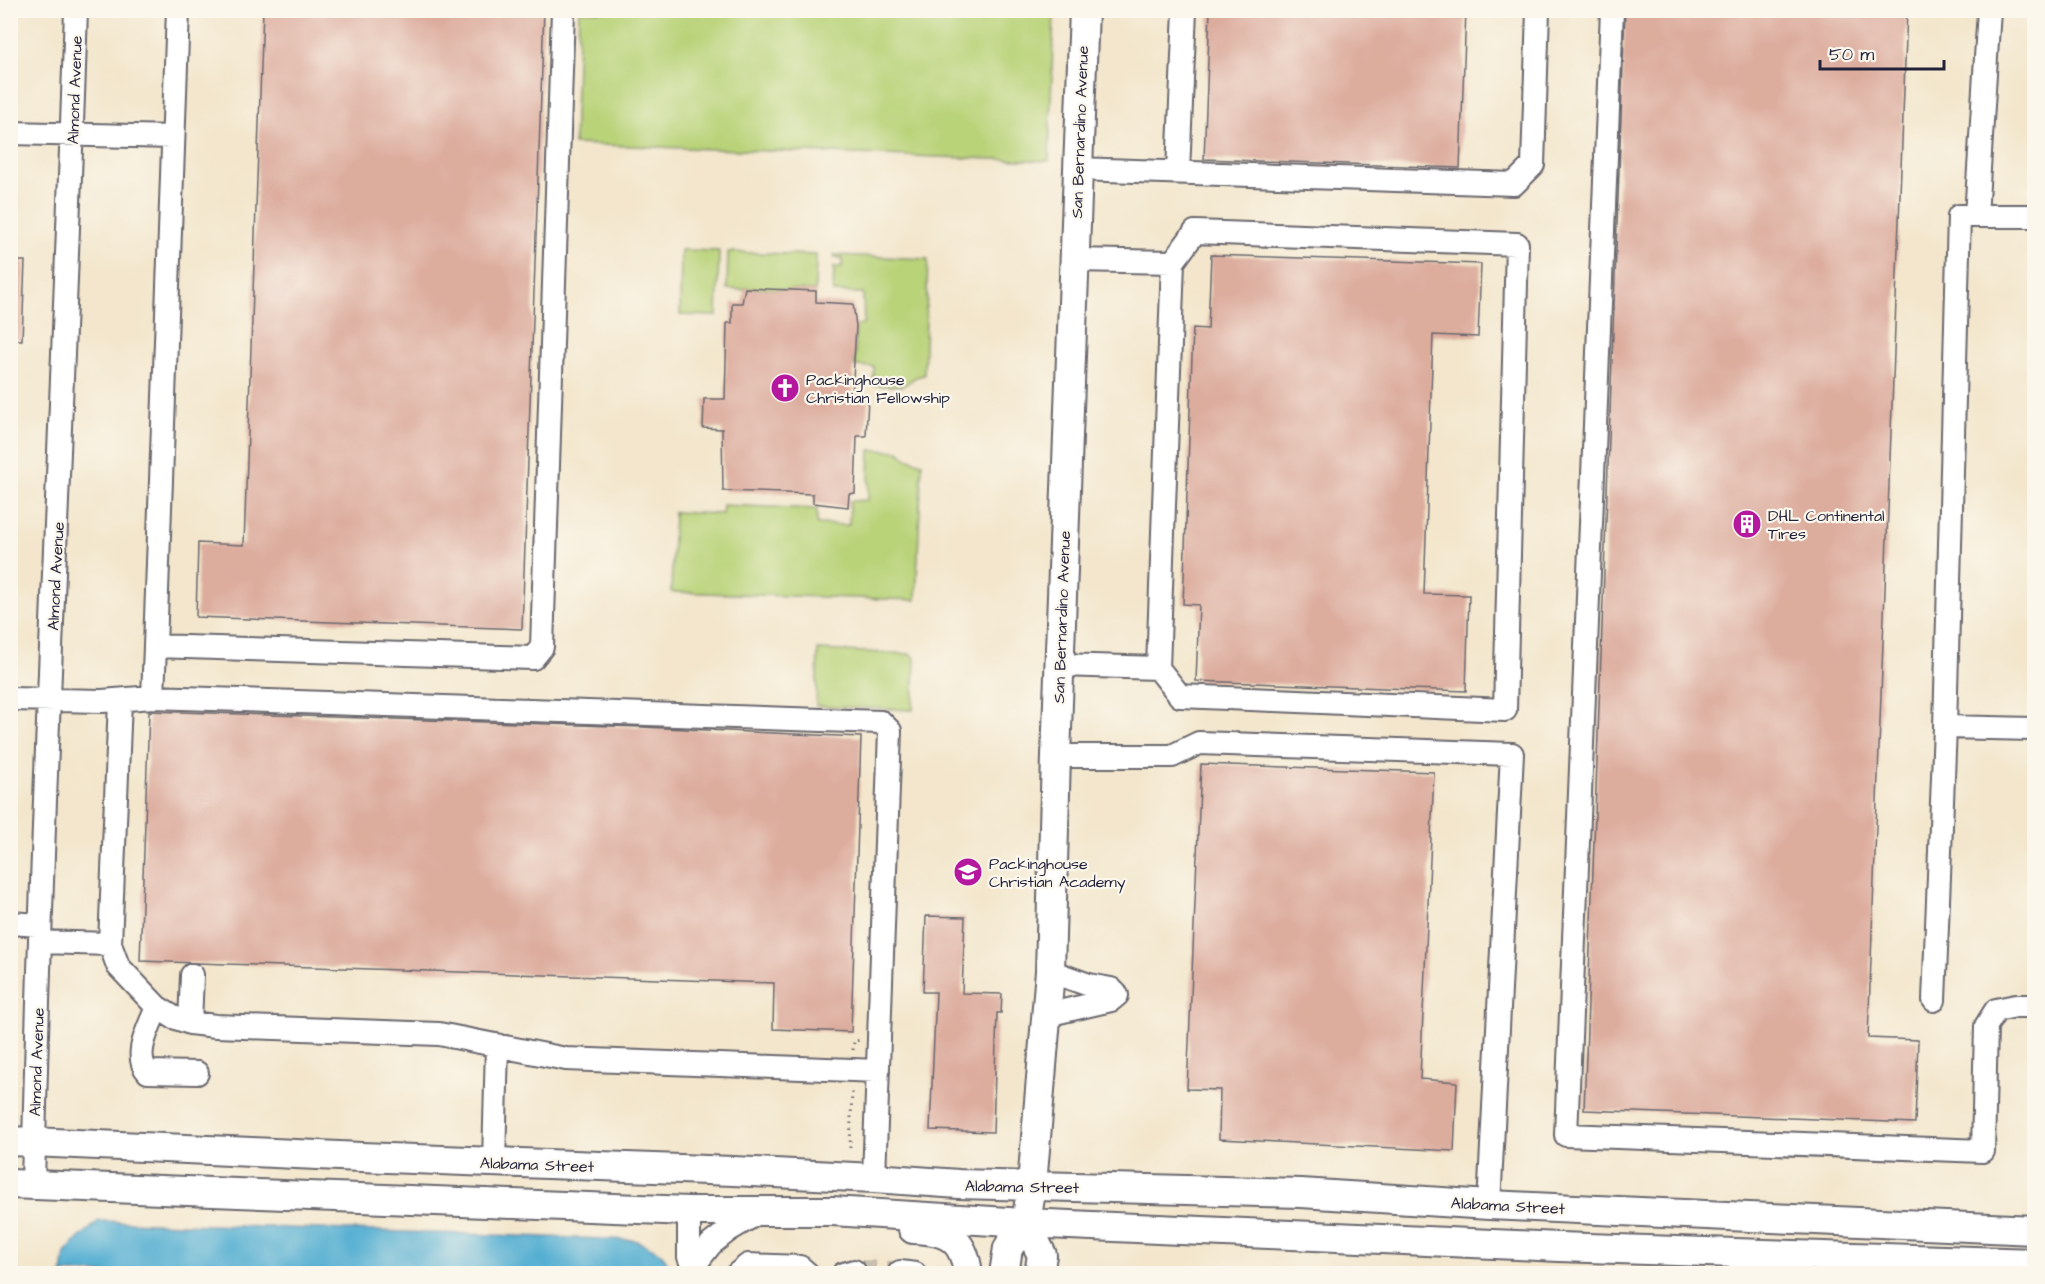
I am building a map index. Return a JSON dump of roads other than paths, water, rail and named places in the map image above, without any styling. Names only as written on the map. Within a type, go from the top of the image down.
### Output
[{"type":"main road","name":"San Bernardino Avenue","points":[[1004,1274],[1008,1248],[1026,1223],[1032,1185],[1050,971],[1059,665],[1084,10]]},
{"type":"main road","name":"Alabama Street","points":[[22,1141],[874,1178],[959,1184],[1301,1192],[1489,1205],[2034,1230]]},
{"type":"main road","points":[[689,1211],[692,1193],[698,1190],[816,1190],[874,1178]]},
{"type":"main road","name":"Alabama Street","points":[[22,1184],[689,1211],[832,1211],[1026,1223],[1559,1247],[1828,1265],[2034,1263]]},
{"type":"main road","points":[[832,1211],[858,1227],[933,1230],[945,1234],[960,1246],[968,1274]]},
{"type":"main road","points":[[1026,1223],[1042,1255],[1039,1274]]},
{"type":"street","name":"Almond Avenue","points":[[22,1184],[22,1141],[40,933],[76,10]]},
{"type":"street","points":[[153,697],[178,10]]},
{"type":"street","points":[[155,646],[515,659],[532,658],[542,647],[563,10]]},
{"type":"street","points":[[1178,172],[1185,10]]},
{"type":"street","points":[[1077,169],[1514,184],[1533,165],[1538,10]]},
{"type":"street","points":[[1612,10],[1566,1135],[1983,1151],[1986,1026],[1996,1010],[2034,1005]]},
{"type":"street","points":[[1976,216],[1989,10]]},
{"type":"street","points":[[10,133],[173,137]]},
{"type":"street","points":[[1935,1000],[1959,216],[2034,216]]},
{"type":"street","points":[[1195,232],[1517,244],[1505,710],[1180,696],[1158,668],[1173,262],[1195,232]]},
{"type":"street","points":[[1074,260],[1173,262]]},
{"type":"street","points":[[1059,665],[1158,668]]},
{"type":"street","points":[[10,699],[120,701],[153,697],[881,722],[890,731],[874,1178]]},
{"type":"street","points":[[120,701],[110,945],[118,966],[157,1008],[173,1017],[190,1023],[216,1026],[439,1034],[566,1059],[878,1071]]},
{"type":"street","points":[[1945,727],[2034,729]]},
{"type":"street","points":[[1056,756],[1172,756],[1199,743],[1512,754],[1489,1205]]},
{"type":"street","points":[[10,923],[40,933],[110,945]]},
{"type":"street","points":[[1046,1015],[1111,1000],[1117,995],[1111,989],[1089,985],[1050,971]]},
{"type":"street","points":[[190,1023],[192,975]]},
{"type":"street","points":[[157,1008],[141,1052],[142,1066],[148,1072],[197,1073]]},
{"type":"street","points":[[494,1162],[497,1045]]},
{"type":"street","points":[[693,1270],[717,1239],[763,1210]]},
{"type":"street","points":[[689,1211],[689,1257],[693,1270]]},
{"type":"street","points":[[737,1274],[747,1265],[800,1267],[808,1274]]},
{"type":"water","points":[[99,1221],[634,1240],[662,1255],[672,1273],[62,1273],[65,1253]]},
{"type":"tunnel","points":[[854,1271],[900,1272]]},
{"type":"place","name":"Packinghouse Christian Fellowship","points":[[785,388]]},
{"type":"place","name":"DHL Continental Tires","points":[[1747,524]]},
{"type":"place","name":"Packinghouse Christian Academy","points":[[968,872]]}]
